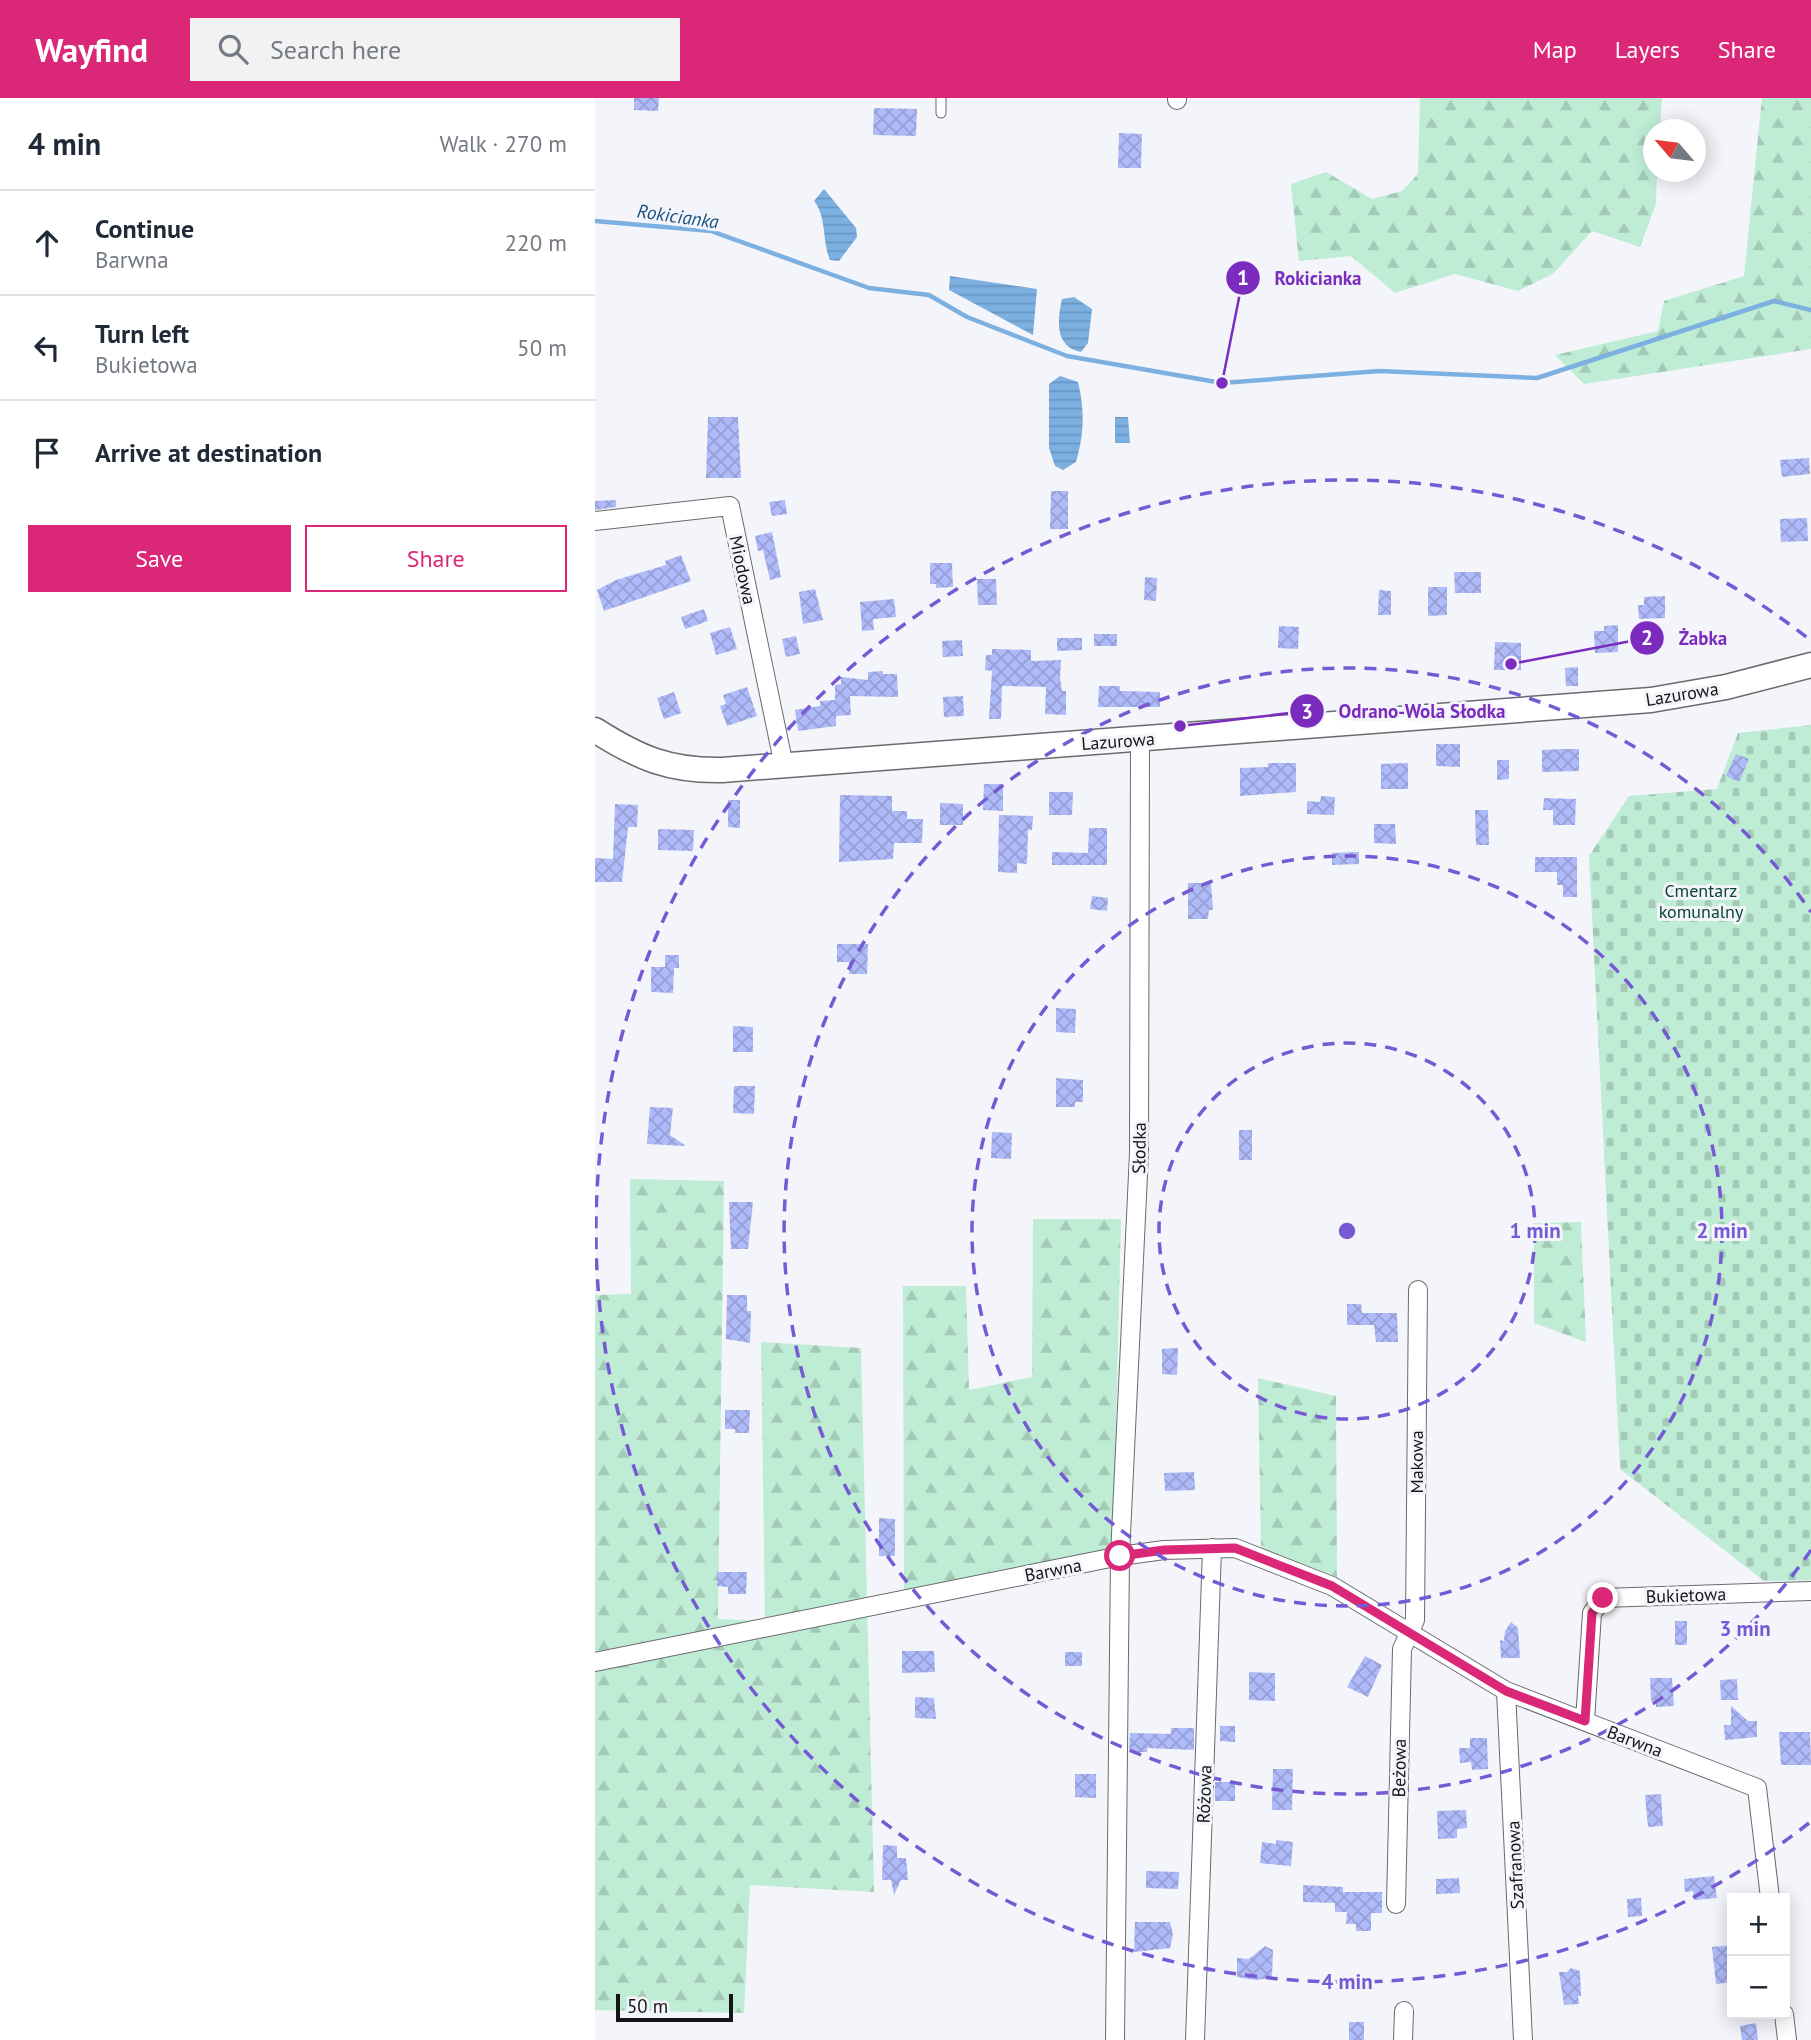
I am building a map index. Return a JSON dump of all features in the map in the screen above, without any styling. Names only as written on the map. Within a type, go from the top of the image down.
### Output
[{"type":"street","name":"Miodowa","points":[[595,521],[730,506],[784,766]]},
{"type":"street","name":"Lazurowa","points":[[595,730],[630,751],[665,766],[692,771],[1651,700],[1773,677],[1811,665]]},
{"type":"street","name":"Słodka","points":[[1115,2040],[1120,1556],[1139,1153],[1140,739]]},
{"type":"street","name":"Makowa","points":[[1410,1633],[1415,1620],[1418,1290]]},
{"type":"street","name":"Różowa","points":[[1195,2040],[1212,1548]]},
{"type":"street","name":"Barwna","points":[[595,1662],[1120,1556],[1164,1550],[1235,1548],[1332,1586],[1506,1691],[1757,1788],[1769,1893]]},
{"type":"street","name":"Bukietowa","points":[[1585,1721],[1592,1613],[1603,1598],[1811,1591]]},
{"type":"street","name":"Beżowa","points":[[1396,1904],[1402,1649],[1410,1633]]},
{"type":"street","name":"Szafranowa","points":[[1506,1691],[1523,2040]]},
{"type":"street","points":[[1403,2040],[1404,2011]]},
{"type":"street","points":[[1785,2019],[1787,2040]]},
{"type":"lane","points":[[941,98],[941,113]]},
{"type":"green space","points":[[1420,98],[1662,98],[1661,119],[1643,119],[1643,182],[1657,182],[1656,204],[1640,247],[1592,231],[1553,274],[1518,291],[1455,274],[1395,293],[1351,256],[1299,261],[1291,184],[1326,172],[1372,199],[1402,191],[1418,174]]},
{"type":"green space","points":[[1762,98],[1811,98],[1811,349],[1584,384],[1555,355],[1658,331],[1664,301],[1744,276]]},
{"type":"green space","name":"Cmentarz komunalny","points":[[1811,725],[1811,1580],[1764,1581],[1620,1469],[1589,856],[1629,796],[1717,789],[1738,733]]},
{"type":"green space","points":[[630,1179],[724,1181],[718,1619],[765,1621],[761,1342],[861,1348],[874,1892],[750,1885],[744,2013],[595,2010],[595,1295],[631,1294]]},
{"type":"green space","points":[[1033,1219],[1121,1219],[1113,1549],[904,1595],[903,1286],[966,1286],[969,1390],[1032,1377]]},
{"type":"green space","points":[[1581,1222],[1586,1342],[1534,1323],[1534,1223]]},
{"type":"green space","points":[[1258,1378],[1336,1396],[1337,1577],[1261,1548]]},
{"type":"water","points":[[824,189],[856,228],[857,237],[839,261],[830,260],[821,214],[814,201]]},
{"type":"water","points":[[950,276],[1037,289],[1033,335],[949,290]]},
{"type":"water","points":[[1074,297],[1092,309],[1088,343],[1081,352],[1066,345],[1060,332],[1062,299]]},
{"type":"water","points":[[1060,376],[1078,382],[1083,413],[1081,442],[1076,462],[1063,470],[1055,466],[1049,448],[1049,384]]},
{"type":"water","points":[[1115,417],[1128,417],[1130,443],[1115,443]]},
{"type":"building","points":[[634,98],[659,98],[658,111],[634,110]]},
{"type":"building","points":[[874,108],[917,109],[916,136],[873,135]]},
{"type":"building","points":[[1119,133],[1142,134],[1141,168],[1118,168]]},
{"type":"building","points":[[708,417],[738,417],[741,478],[706,478]]},
{"type":"building","points":[[1809,458],[1810,474],[1782,477],[1780,460]]},
{"type":"building","points":[[1051,491],[1068,491],[1068,529],[1050,529]]},
{"type":"building","points":[[616,500],[616,507],[595,510],[595,501]]},
{"type":"building","points":[[785,500],[787,514],[772,516],[769,502]]},
{"type":"building","points":[[1807,518],[1808,541],[1781,542],[1780,519]]},
{"type":"building","points":[[772,532],[781,577],[770,580],[763,550],[758,551],[755,536]]},
{"type":"building","points":[[681,555],[691,581],[604,611],[597,590],[616,580],[666,565],[665,561]]},
{"type":"building","points":[[930,563],[952,563],[953,587],[936,588],[936,584],[930,584]]},
{"type":"building","points":[[1454,572],[1481,572],[1481,593],[1455,593]]},
{"type":"building","points":[[1145,577],[1157,578],[1156,601],[1144,600]]},
{"type":"building","points":[[977,579],[996,579],[997,605],[978,605]]},
{"type":"building","points":[[1428,587],[1447,587],[1447,615],[1428,616]]},
{"type":"building","points":[[815,589],[823,620],[803,624],[799,592]]},
{"type":"building","points":[[1379,590],[1391,591],[1391,615],[1378,615]]},
{"type":"building","points":[[1665,596],[1665,618],[1639,619],[1638,605],[1644,605],[1644,597]]},
{"type":"building","points":[[894,599],[896,617],[873,619],[874,630],[862,631],[860,602]]},
{"type":"building","points":[[704,609],[708,621],[685,629],[681,617]]},
{"type":"building","points":[[1618,625],[1618,652],[1595,653],[1594,631],[1604,631],[1604,626]]},
{"type":"building","points":[[1279,626],[1299,627],[1298,649],[1278,648]]},
{"type":"building","points":[[730,627],[737,649],[716,655],[710,633]]},
{"type":"building","points":[[1094,634],[1117,634],[1117,646],[1094,646]]},
{"type":"building","points":[[796,636],[800,654],[786,657],[782,639]]},
{"type":"building","points":[[1057,638],[1082,638],[1082,650],[1057,651]]},
{"type":"building","points":[[962,640],[963,656],[943,657],[942,641]]},
{"type":"building","points":[[1495,642],[1521,643],[1521,670],[1494,670]]},
{"type":"building","points":[[992,649],[1031,650],[1031,661],[1061,660],[1060,678],[1062,691],[1066,691],[1066,715],[1045,714],[1046,687],[1002,686],[1001,719],[989,719],[992,671],[985,670],[986,655],[992,655]]},
{"type":"building","points":[[1578,667],[1578,686],[1566,686],[1565,668]]},
{"type":"building","points":[[883,671],[883,674],[897,674],[898,697],[850,696],[851,715],[836,716],[836,726],[798,731],[795,710],[820,706],[820,701],[835,700],[835,685],[841,684],[841,677],[868,680],[868,672]]},
{"type":"building","points":[[1099,686],[1120,686],[1120,691],[1160,692],[1160,707],[1098,707]]},
{"type":"building","points":[[747,687],[757,716],[727,726],[720,706],[726,704],[723,695]]},
{"type":"building","points":[[674,692],[681,713],[664,719],[657,698]]},
{"type":"building","points":[[963,696],[964,716],[944,717],[943,697]]},
{"type":"building","points":[[1436,744],[1460,744],[1460,767],[1436,766]]},
{"type":"building","points":[[1579,749],[1579,771],[1542,772],[1542,750]]},
{"type":"building","points":[[1736,754],[1749,759],[1739,782],[1726,776]]},
{"type":"building","points":[[1497,760],[1509,760],[1509,779],[1497,780]]},
{"type":"building","points":[[1268,763],[1296,763],[1296,792],[1240,796],[1240,768],[1268,767]]},
{"type":"building","points":[[1408,763],[1408,789],[1381,789],[1381,764]]},
{"type":"building","points":[[984,784],[1003,784],[1003,811],[983,810]]},
{"type":"building","points":[[1049,792],[1073,792],[1072,815],[1049,815]]},
{"type":"building","points":[[840,795],[892,796],[892,811],[907,811],[907,819],[923,819],[922,843],[894,843],[893,859],[839,862]]},
{"type":"building","points":[[1321,796],[1335,797],[1334,815],[1307,814],[1307,801],[1320,802]]},
{"type":"building","points":[[1544,798],[1576,799],[1575,825],[1553,825],[1553,810],[1543,810]]},
{"type":"building","points":[[728,800],[740,800],[740,828],[728,827]]},
{"type":"building","points":[[940,803],[963,804],[963,825],[940,825]]},
{"type":"building","points":[[615,804],[638,805],[637,827],[628,827],[622,882],[595,882],[595,858],[613,859]]},
{"type":"building","points":[[1475,810],[1488,810],[1489,845],[1476,845]]},
{"type":"building","points":[[999,815],[1033,816],[1032,830],[1028,830],[1027,864],[1017,863],[1017,873],[998,872]]},
{"type":"building","points":[[1374,824],[1395,824],[1396,844],[1374,843]]},
{"type":"building","points":[[1089,828],[1107,828],[1107,865],[1052,865],[1052,852],[1088,853]]},
{"type":"building","points":[[658,829],[694,830],[693,851],[658,850]]},
{"type":"building","points":[[1359,852],[1359,864],[1332,865],[1332,853]]},
{"type":"building","points":[[1535,857],[1577,857],[1577,897],[1563,897],[1563,885],[1557,885],[1557,872],[1535,872]]},
{"type":"building","points":[[1188,883],[1211,883],[1213,910],[1209,910],[1208,919],[1188,919]]},
{"type":"building","points":[[1092,896],[1108,898],[1107,911],[1090,909]]},
{"type":"building","points":[[837,944],[868,944],[867,974],[849,974],[849,962],[837,962]]},
{"type":"building","points":[[665,955],[679,955],[679,968],[674,968],[673,993],[651,992],[651,967],[665,967]]},
{"type":"building","points":[[1056,1008],[1076,1009],[1075,1033],[1056,1032]]},
{"type":"building","points":[[733,1026],[753,1027],[753,1052],[733,1052]]},
{"type":"building","points":[[1056,1078],[1083,1080],[1083,1102],[1075,1102],[1075,1107],[1056,1107]]},
{"type":"building","points":[[734,1086],[755,1086],[754,1114],[733,1113]]},
{"type":"building","points":[[650,1107],[673,1108],[670,1135],[686,1146],[647,1144]]},
{"type":"building","points":[[1239,1130],[1252,1130],[1252,1160],[1239,1160]]},
{"type":"building","points":[[992,1132],[1012,1133],[1011,1159],[991,1158]]},
{"type":"building","points":[[729,1202],[753,1202],[748,1249],[731,1249]]},
{"type":"building","points":[[727,1295],[747,1295],[747,1311],[751,1311],[750,1343],[726,1339]]},
{"type":"building","points":[[1347,1304],[1361,1304],[1362,1313],[1397,1313],[1398,1342],[1376,1342],[1374,1325],[1347,1325]]},
{"type":"building","points":[[1178,1348],[1177,1375],[1162,1374],[1162,1349]]},
{"type":"building","points":[[725,1410],[750,1410],[749,1433],[735,1433],[735,1429],[725,1429]]},
{"type":"building","points":[[1194,1472],[1195,1490],[1165,1491],[1164,1473]]},
{"type":"building","points":[[879,1518],[895,1519],[895,1556],[879,1556]]},
{"type":"building","points":[[717,1572],[747,1572],[746,1594],[728,1594],[728,1587],[717,1586]]},
{"type":"building","points":[[1675,1621],[1687,1621],[1687,1645],[1675,1645]]},
{"type":"building","points":[[1511,1622],[1518,1628],[1520,1658],[1501,1658],[1500,1640],[1504,1641],[1505,1631]]},
{"type":"building","points":[[902,1651],[934,1651],[935,1672],[902,1673]]},
{"type":"building","points":[[1065,1652],[1082,1652],[1082,1666],[1065,1666]]},
{"type":"building","points":[[1365,1656],[1382,1665],[1368,1697],[1347,1687]]},
{"type":"building","points":[[1249,1672],[1275,1673],[1275,1701],[1249,1700]]},
{"type":"building","points":[[1650,1678],[1672,1678],[1674,1706],[1656,1707],[1656,1700],[1651,1701]]},
{"type":"building","points":[[1737,1679],[1738,1700],[1721,1700],[1720,1680]]},
{"type":"building","points":[[915,1697],[934,1698],[936,1719],[915,1718]]},
{"type":"building","points":[[1731,1706],[1748,1721],[1757,1721],[1757,1737],[1725,1740],[1724,1725],[1731,1725]]},
{"type":"building","points":[[1220,1726],[1235,1726],[1235,1742],[1220,1741]]},
{"type":"building","points":[[1171,1728],[1194,1728],[1194,1750],[1147,1748],[1147,1752],[1129,1752],[1130,1733],[1171,1734]]},
{"type":"building","points":[[1779,1732],[1810,1732],[1811,1765],[1781,1765]]},
{"type":"building","points":[[1470,1738],[1487,1738],[1488,1769],[1472,1770],[1471,1762],[1460,1763],[1459,1748],[1470,1748]]},
{"type":"building","points":[[1273,1769],[1293,1769],[1292,1810],[1272,1810]]},
{"type":"building","points":[[1075,1774],[1096,1774],[1096,1798],[1075,1797]]},
{"type":"building","points":[[1215,1782],[1235,1782],[1235,1801],[1215,1801]]},
{"type":"building","points":[[1661,1794],[1663,1826],[1648,1827],[1645,1795]]},
{"type":"building","points":[[1466,1810],[1467,1828],[1457,1829],[1457,1838],[1438,1839],[1437,1811]]},
{"type":"building","points":[[1276,1840],[1293,1842],[1291,1866],[1260,1863],[1262,1842],[1276,1844]]},
{"type":"building","points":[[883,1845],[897,1846],[897,1858],[906,1858],[908,1880],[901,1880],[894,1895],[891,1880],[882,1880]]},
{"type":"building","points":[[1146,1871],[1179,1872],[1178,1889],[1146,1888]]},
{"type":"building","points":[[1714,1876],[1717,1898],[1694,1900],[1693,1891],[1685,1892],[1684,1879]]},
{"type":"building","points":[[1459,1878],[1460,1893],[1436,1894],[1436,1879]]},
{"type":"building","points":[[1303,1885],[1343,1887],[1343,1892],[1382,1892],[1382,1913],[1371,1913],[1371,1931],[1356,1931],[1356,1924],[1346,1924],[1347,1912],[1335,1912],[1335,1903],[1303,1902]]},
{"type":"building","points":[[1641,1898],[1642,1916],[1628,1917],[1627,1899]]},
{"type":"building","points":[[1135,1922],[1170,1922],[1173,1934],[1170,1948],[1134,1952]]},
{"type":"building","points":[[1265,1946],[1273,1950],[1272,1978],[1255,1980],[1237,1977],[1237,1958],[1249,1959]]},
{"type":"building","points":[[1727,1946],[1727,1983],[1716,1984],[1712,1947]]},
{"type":"building","points":[[1571,1968],[1580,1971],[1581,1996],[1578,1996],[1579,2004],[1564,2005],[1559,1972],[1567,1972]]},
{"type":"building","points":[[1349,2022],[1364,2022],[1364,2040],[1349,2040]]},
{"type":"building","points":[[1756,2023],[1758,2040],[1742,2040],[1740,2026]]},
{"type":"waterway","name":"Rokicianka","points":[[595,221],[711,231],[869,288],[929,295],[967,317],[1067,356],[1222,383],[1380,371],[1537,378],[1774,301],[1811,310]]},
{"type":"place","name":"Rokicianka","points":[[1222,383]]},
{"type":"place","name":"Żabka","points":[[1511,664]]},
{"type":"place","name":"Odrano-Wola Słodka","points":[[1180,726]]},
{"type":"route","points":[[1120,1556],[1164,1550],[1235,1548],[1332,1586],[1506,1691],[1585,1721],[1592,1613],[1603,1598]]}]
